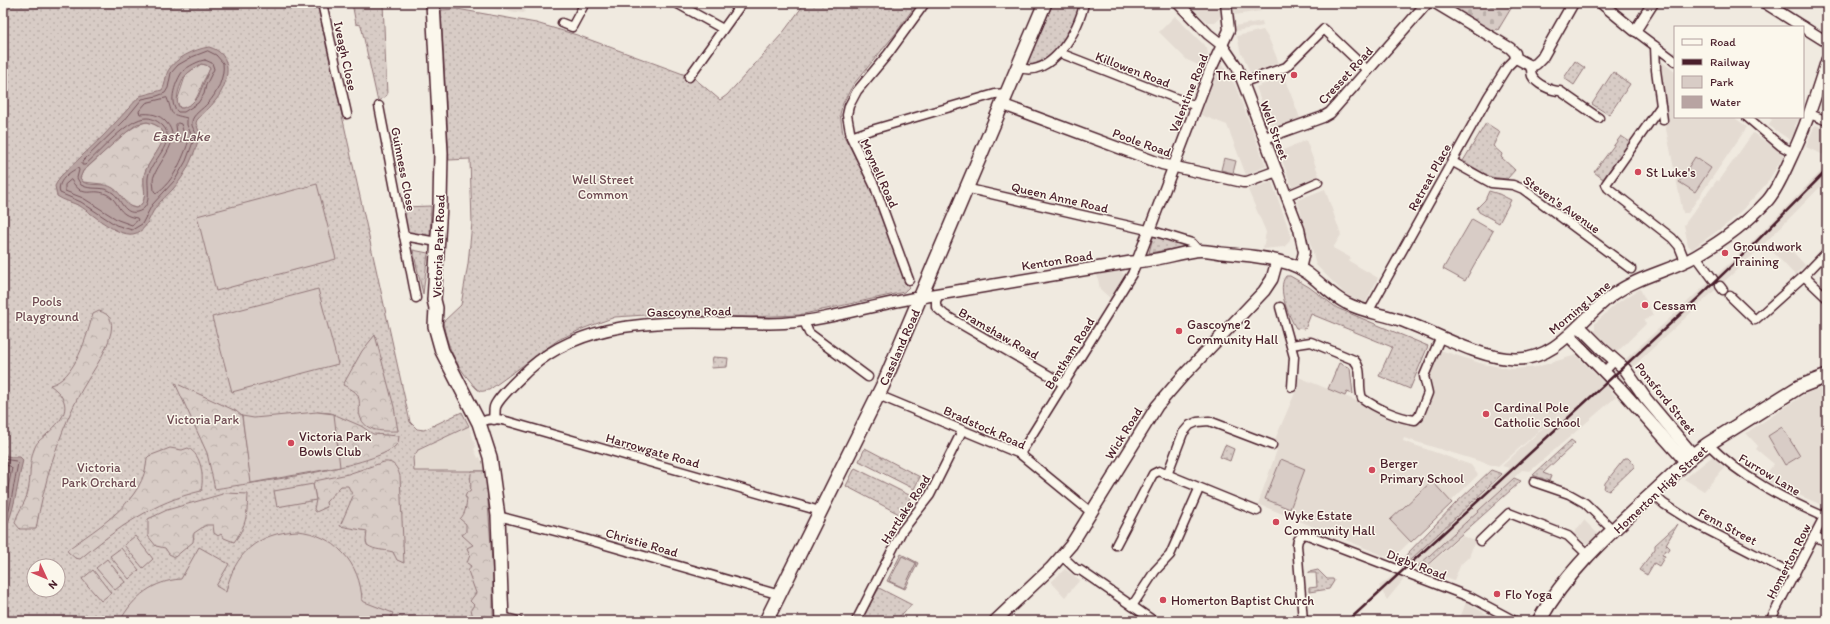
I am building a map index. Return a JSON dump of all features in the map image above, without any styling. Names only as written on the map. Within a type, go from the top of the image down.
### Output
[{"type":"main road","name":"Victoria Park Road","points":[[433,3],[441,153],[440,205],[434,300],[436,308],[436,331],[442,351],[478,423],[490,457],[498,516],[502,619]]},
{"type":"main road","name":"Cassland Road","points":[[766,621],[878,395],[921,298],[965,188],[1045,3]]},
{"type":"main road","name":"Morning Lane","points":[[1300,269],[1341,300],[1368,312],[1399,319],[1486,354],[1516,359],[1542,353],[1570,336],[1603,302],[1623,288],[1638,280],[1691,259],[1738,228],[1769,199],[1794,153],[1810,114],[1827,60]]},
{"type":"main road","name":"Kenton Road","points":[[921,298],[1150,261],[1198,250],[1253,256],[1277,261],[1300,269]]},
{"type":"main road","name":"Wick Road","points":[[995,621],[1062,556],[1092,513],[1146,420],[1156,406],[1264,291],[1272,279],[1277,261]]},
{"type":"main road","name":"Ponsford Street","points":[[1579,326],[1625,369],[1690,459]]},
{"type":"main road","name":"Ponsford Street","points":[[1570,336],[1690,459]]},
{"type":"main road","name":"Homerton High Street","points":[[1539,621],[1548,604],[1563,584],[1589,556],[1690,459],[1708,444],[1799,387],[1827,376]]},
{"type":"street","name":"Iveagh Close","points":[[322,3],[346,114]]},
{"type":"street","points":[[562,23],[572,27],[585,3]]},
{"type":"street","points":[[676,3],[723,29]]},
{"type":"street","points":[[688,77],[742,3]]},
{"type":"street","points":[[851,137],[848,123],[849,106],[857,92],[896,43],[925,3]]},
{"type":"street","points":[[1018,67],[1023,70],[1040,66],[1053,59],[1060,53],[1073,34],[1084,3]]},
{"type":"street","name":"Well Street","points":[[1178,3],[1208,34],[1222,45],[1234,62],[1244,82],[1298,229],[1304,252],[1300,269]]},
{"type":"street","points":[[1222,45],[1229,27],[1227,3]]},
{"type":"street","name":"Cresset Road","points":[[1265,138],[1326,115],[1368,72],[1427,3]]},
{"type":"street","points":[[1435,3],[1510,48],[1515,53],[1516,58],[1531,66]]},
{"type":"street","points":[[1531,66],[1536,64],[1542,58],[1573,3]]},
{"type":"street","points":[[1601,3],[1674,60]]},
{"type":"street","points":[[1635,31],[1653,3]]},
{"type":"street","points":[[1765,3],[1801,26]]},
{"type":"street","points":[[1804,28],[1827,42]]},
{"type":"street","points":[[1244,82],[1286,67],[1324,29],[1368,72]]},
{"type":"street","name":"Valentine Road","points":[[1137,262],[1196,106],[1222,45]]},
{"type":"street","points":[[1655,46],[1656,70],[1663,120]]},
{"type":"street","name":"Killowen Road","points":[[1060,53],[1196,106]]},
{"type":"street","name":"Retreat Place","points":[[1368,312],[1506,67],[1516,58]]},
{"type":"street","points":[[1531,66],[1532,76],[1536,81],[1553,91],[1560,91],[1599,118]]},
{"type":"street","name":"Meynell Road","points":[[909,280],[875,186],[851,137],[995,94],[1004,99]]},
{"type":"street","name":"Poole Road","points":[[1004,99],[1173,167],[1247,182],[1277,171]]},
{"type":"street","name":"Guinness Close","points":[[379,106],[416,298]]},
{"type":"street","points":[[1662,106],[1606,184],[1608,188],[1672,238],[1691,259],[1713,279]]},
{"type":"street","points":[[1810,114],[1827,122]]},
{"type":"street","points":[[1748,118],[1794,153]]},
{"type":"street","name":"Steven's Avenue","points":[[1453,162],[1492,183],[1513,185],[1524,189],[1632,269]]},
{"type":"street","points":[[1286,196],[1318,182]]},
{"type":"street","name":"Queen Anne Road","points":[[965,188],[1149,230]]},
{"type":"street","name":"Kenton Road","points":[[1149,230],[1192,243],[1198,250]]},
{"type":"street","points":[[404,236],[437,242]]},
{"type":"street","points":[[1724,290],[1755,320],[1804,276],[1827,252]]},
{"type":"street","name":"Bentham Road","points":[[1020,454],[1130,276],[1137,262]]},
{"type":"street","points":[[1804,276],[1827,298]]},
{"type":"street","name":"Bramshaw Road","points":[[939,294],[936,301],[936,307],[945,315],[1064,384]]},
{"type":"street","name":"Gascoyne Road","points":[[494,419],[497,404],[518,379],[556,349],[585,336],[606,330],[637,325],[674,323],[784,323],[804,321],[921,298]]},
{"type":"street","points":[[1280,307],[1294,357],[1292,387]]},
{"type":"street","points":[[804,321],[809,333],[868,377]]},
{"type":"street","points":[[1291,345],[1311,342],[1354,360],[1358,364],[1362,398],[1394,414],[1407,419],[1415,420],[1419,416],[1428,393],[1424,376],[1441,336]]},
{"type":"street","name":"Ponsford Street","points":[[1604,372],[1615,360]]},
{"type":"street","points":[[1619,387],[1630,377]]},
{"type":"street","name":"Bradstock Road","points":[[878,395],[893,399],[1020,454],[1092,513]]},
{"type":"street","name":"Harrowgate Road","points":[[478,423],[484,420],[506,420],[820,511]]},
{"type":"street","points":[[1167,475],[1183,433],[1190,425],[1197,422],[1209,421],[1272,445]]},
{"type":"street","name":"Hartlake Road","points":[[856,621],[902,531],[930,495],[962,430]]},
{"type":"street","name":"Furrow Lane","points":[[1708,444],[1724,460],[1761,486],[1788,501],[1826,514]]},
{"type":"street","points":[[1116,545],[1153,474],[1159,471],[1199,489],[1257,511]]},
{"type":"street","points":[[1534,482],[1569,494],[1585,503],[1614,531]]},
{"type":"street","points":[[1132,606],[1155,571],[1170,555],[1199,489]]},
{"type":"street","name":"Fenn Street","points":[[1653,494],[1664,504],[1694,522],[1795,575]]},
{"type":"street","points":[[1480,541],[1509,513],[1568,536],[1589,556]]},
{"type":"street","name":"Homerton Row","points":[[1770,621],[1826,514]]},
{"type":"street","name":"Christie Road","points":[[498,516],[578,536],[780,594]]},
{"type":"street","name":"Digby Road","points":[[1303,621],[1297,545],[1300,536],[1303,534],[1472,598],[1514,621]]},
{"type":"street","points":[[1814,536],[1827,542]]},
{"type":"street","points":[[1062,556],[1071,562],[1074,568],[1080,570],[1154,621]]},
{"type":"street","points":[[502,619],[518,621]]},
{"type":"shaded area","points":[[448,3],[527,3],[524,13]]},
{"type":"shaded area","points":[[1188,3],[1221,3],[1222,16],[1215,22],[1207,22]]},
{"type":"shaded area","points":[[1260,3],[1261,11],[1235,15],[1233,5]]},
{"type":"shaded area","points":[[1175,16],[1207,48],[1208,54],[1203,67],[1187,60],[1159,32]]},
{"type":"shaded area","points":[[1262,21],[1263,26],[1236,31],[1235,26]]},
{"type":"shaded area","points":[[1263,30],[1269,39],[1279,63],[1250,73],[1243,55],[1241,54],[1237,36]]},
{"type":"shaded area","points":[[1660,60],[1674,71],[1674,118],[1735,118],[1747,127],[1688,213],[1683,213],[1665,124],[1658,64]]},
{"type":"shaded area","points":[[1222,64],[1235,85],[1266,166],[1246,175],[1227,125],[1201,115],[1219,65]]},
{"type":"shaded area","points":[[1284,77],[1300,118],[1273,129],[1271,128],[1256,87]]},
{"type":"shaded area","points":[[1770,118],[1800,118],[1795,125],[1796,131],[1790,140],[1768,125],[1772,120]]},
{"type":"shaded area","points":[[1816,125],[1827,130],[1826,156],[1806,147]]},
{"type":"shaded area","points":[[1753,133],[1783,153],[1783,157],[1767,183],[1746,206],[1730,222],[1692,249],[1688,245],[1684,225],[1717,180],[1719,181]]},
{"type":"shaded area","points":[[1306,140],[1319,175],[1292,187],[1279,152]]},
{"type":"shaded area","points":[[1827,165],[1827,180],[1757,251],[1609,389],[1616,397],[1530,471],[1522,470],[1404,579],[1387,600],[1379,586],[1394,575],[1509,468],[1502,466],[1567,406],[1498,467],[1404,438],[1403,441],[1471,465],[1478,475],[1392,559],[1258,504],[1277,450],[1273,444],[1298,386],[1296,376],[1399,418],[1401,423],[1410,425],[1426,390],[1424,377],[1437,349],[1483,364],[1512,369],[1537,367],[1576,355],[1602,381],[1750,244]]},
{"type":"shaded area","points":[[1271,182],[1291,236],[1289,242],[1284,247],[1263,249],[1266,232],[1248,190]]},
{"type":"shaded area","points":[[1325,189],[1341,235],[1333,248],[1351,258],[1349,261],[1378,278],[1366,302],[1364,303],[1345,294],[1316,265],[1297,200]]},
{"type":"shaded area","points":[[1782,240],[1805,265],[1795,275],[1771,250]]},
{"type":"shaded area","points":[[1120,270],[1124,275],[1111,299],[1100,289],[1097,274]]},
{"type":"shaded area","points":[[1640,289],[1653,315],[1644,321],[1646,324],[1616,353],[1595,331],[1595,323],[1617,303]]},
{"type":"shaded area","points":[[1827,386],[1827,500],[1824,506],[1762,479],[1774,464],[1756,449],[1758,446],[1746,433],[1807,393]]},
{"type":"shaded area","points":[[469,426],[476,447],[474,449],[478,458],[480,457],[486,471],[414,471],[413,458],[418,450]]},
{"type":"shaded area","points":[[1713,456],[1724,468],[1704,491],[1684,479]]},
{"type":"shaded area","points":[[1584,520],[1598,534],[1590,543],[1585,543],[1574,533]]},
{"type":"shaded area","points":[[1462,536],[1475,541],[1469,557],[1461,564],[1454,580],[1424,569]]},
{"type":"shaded area","points":[[1065,569],[1080,580],[1065,597],[1051,582]]},
{"type":"shaded area","points":[[1466,602],[1498,621],[1459,621]]},
{"type":"green space","name":"Victoria Park","points":[[3,3],[317,3],[410,422],[417,429],[424,430],[462,412],[469,426],[418,450],[413,458],[414,471],[486,471],[493,578],[493,621],[3,621]]},
{"type":"green space","points":[[352,3],[383,3],[387,95],[378,102],[361,25],[356,24]]},
{"type":"green space","name":"Well Street Common","points":[[805,3],[917,3],[896,33],[853,85],[843,103],[840,114],[843,134],[869,183],[909,287],[904,292],[799,315],[748,317],[645,315],[615,317],[582,329],[558,340],[489,390],[480,391],[477,389],[460,368],[452,354],[443,322],[461,305],[468,264],[472,223],[470,159],[449,160],[441,10],[457,9],[536,23],[577,35],[694,78],[720,100],[727,95],[782,34]]},
{"type":"green space","points":[[1053,3],[1081,3],[1078,14],[1062,44],[1047,58],[1026,66]]},
{"type":"green space","points":[[1454,3],[1510,3],[1513,5],[1498,30],[1496,29],[1493,33],[1451,8]]},
{"type":"green space","points":[[1575,61],[1585,68],[1574,85],[1564,78]]},
{"type":"green space","points":[[201,64],[210,68],[209,72],[193,103],[185,108],[180,108],[177,101],[186,74]]},
{"type":"green space","points":[[1613,72],[1630,84],[1609,115],[1592,104]]},
{"type":"green space","points":[[147,122],[158,126],[163,132],[163,139],[146,170],[144,177],[144,199],[140,205],[136,208],[129,206],[102,184],[83,182],[80,178],[83,171],[122,135],[139,124]]},
{"type":"green space","points":[[1486,123],[1500,132],[1493,146],[1502,154],[1501,157],[1515,170],[1507,179],[1490,177],[1463,161]]},
{"type":"green space","points":[[1621,136],[1630,142],[1603,179],[1594,172]]},
{"type":"green space","points":[[1695,157],[1711,168],[1695,192],[1679,182]]},
{"type":"green space","points":[[1224,158],[1236,161],[1233,173],[1221,170]]},
{"type":"green space","points":[[317,184],[336,259],[216,291],[197,216]]},
{"type":"green space","points":[[1489,191],[1511,200],[1499,223],[1479,212],[1477,208],[1485,200]]},
{"type":"green space","points":[[431,206],[430,237],[407,233],[402,207]]},
{"type":"green space","points":[[1472,219],[1493,231],[1465,281],[1443,269]]},
{"type":"green space","points":[[1153,237],[1156,237],[1190,246],[1149,253]]},
{"type":"green space","points":[[413,250],[428,253],[423,294]]},
{"type":"green space","points":[[1286,276],[1290,276],[1309,287],[1337,308],[1428,346],[1410,389],[1379,376],[1392,347],[1311,314],[1305,329],[1296,328],[1287,310],[1283,295],[1283,281]]},
{"type":"green space","points":[[318,289],[338,364],[232,392],[212,317]]},
{"type":"green space","points":[[99,311],[106,314],[111,321],[112,328],[109,341],[70,413],[47,478],[36,529],[20,529],[15,523],[27,495],[35,447],[37,443],[59,422],[65,410],[65,404],[62,398],[50,385],[59,381],[73,366],[79,356],[93,314]]},
{"type":"green space","points":[[375,335],[394,407],[398,431],[376,430],[366,426],[362,422],[360,416],[359,399],[357,394],[343,385],[362,351]]},
{"type":"green space","points":[[1592,345],[1608,361],[1606,365],[1588,349]]},
{"type":"green space","points":[[713,357],[728,358],[727,367],[711,368]]},
{"type":"green space","points":[[1339,363],[1350,368],[1353,394],[1347,392],[1345,396],[1328,389]]},
{"type":"green space","points":[[175,383],[236,411],[242,416],[250,473],[317,412],[331,413],[361,426],[373,434],[399,436],[398,443],[387,452],[342,467],[215,489],[207,453]]},
{"type":"green space","name":"Victoria Park Bowls Club","points":[[317,412],[334,414],[340,467],[251,483],[242,416],[254,418]]},
{"type":"green space","points":[[1782,427],[1800,456],[1785,465],[1768,436]]},
{"type":"green space","points":[[1571,440],[1575,443],[1543,473],[1551,476],[1549,481],[1533,475]]},
{"type":"green space","points":[[1225,445],[1234,449],[1230,461],[1220,457]]},
{"type":"green space","points":[[170,448],[182,450],[188,448],[193,451],[201,467],[201,491],[167,502],[152,509],[122,527],[80,559],[75,558],[68,552],[67,550],[118,512],[129,500],[138,487],[144,473],[147,458]]},
{"type":"green space","points":[[865,448],[920,477],[914,489],[859,461]]},
{"type":"green space","points":[[1625,458],[1628,458],[1634,464],[1634,467],[1609,491],[1604,489],[1605,483]]},
{"type":"green space","points":[[1281,459],[1305,469],[1290,509],[1265,499]]},
{"type":"green space","points":[[384,462],[390,462],[395,465],[400,476],[404,563],[397,560],[393,552],[376,549],[367,545],[367,531],[340,526],[353,496],[348,486],[341,486],[326,502],[327,507],[316,512],[314,509],[316,500],[313,484],[315,481],[348,474]]},
{"type":"green space","points":[[855,468],[911,496],[901,515],[846,486]]},
{"type":"green space","points":[[1491,470],[1502,474],[1408,562],[1403,560],[1456,503]]},
{"type":"green space","points":[[472,471],[486,471],[493,578],[493,621],[472,621],[473,618],[471,609],[474,605],[470,601],[476,593],[468,571],[471,566],[467,563],[470,555],[467,548],[473,545],[462,535],[466,532],[466,524],[460,519],[465,509],[467,498],[465,497],[467,492],[470,492]]},
{"type":"green space","points":[[1514,478],[1521,481],[1424,568],[1418,566]]},
{"type":"green space","points":[[1432,481],[1452,503],[1411,542],[1390,520]]},
{"type":"green space","points":[[313,484],[316,500],[277,507],[274,491]]},
{"type":"green space","points":[[226,493],[248,494],[246,519],[242,530],[234,542],[224,538],[221,534],[218,536],[214,533],[213,525],[206,525],[194,533],[193,542],[175,557],[169,554],[165,548],[156,546],[148,536],[148,519],[167,510]]},
{"type":"green space","points":[[1678,524],[1666,544],[1670,548],[1668,552],[1665,550],[1662,555],[1665,556],[1659,566],[1654,563],[1647,575],[1639,570],[1655,549],[1655,545]]},
{"type":"green space","points":[[297,531],[310,533],[334,544],[351,563],[357,574],[362,601],[393,613],[389,621],[120,621],[125,612],[145,591],[171,580],[181,579],[199,547],[229,564],[216,586],[226,592],[235,567],[241,557],[250,548],[259,541],[270,536]]},
{"type":"green space","points":[[135,536],[153,559],[143,568],[124,545]]},
{"type":"green space","points":[[121,548],[139,570],[129,579],[110,556]]},
{"type":"green space","points":[[901,554],[918,563],[905,589],[887,581]]},
{"type":"green space","points":[[902,556],[916,563],[904,588],[889,581]]},
{"type":"green space","points":[[107,559],[125,582],[115,590],[96,568]]},
{"type":"green space","points":[[93,570],[111,593],[101,601],[82,579]]},
{"type":"green space","points":[[1318,570],[1327,579],[1333,579],[1334,581],[1329,589],[1309,592],[1309,588],[1317,587],[1316,573],[1309,572]]},
{"type":"green space","points":[[879,588],[912,605],[894,621],[861,621]]},
{"type":"water","name":"East Lake","points":[[209,47],[223,56],[226,62],[227,70],[224,86],[216,100],[197,120],[196,123],[200,134],[196,149],[186,170],[178,183],[156,207],[145,227],[138,233],[133,234],[120,232],[105,224],[80,206],[57,196],[55,186],[60,177],[104,135],[140,96],[162,90],[168,71],[175,62],[192,52]],"holes":[[[201,64],[210,68],[198,97],[191,104],[180,108],[177,100],[183,80],[189,72]],[[147,122],[158,126],[163,132],[163,139],[146,170],[144,177],[144,199],[140,205],[136,208],[132,207],[126,203],[113,188],[109,186],[83,182],[80,178],[83,171],[137,124]]]},
{"type":"water","points":[[3,455],[20,457],[23,460],[13,507],[3,534]]},
{"type":"railway","points":[[1348,621],[1697,299],[1827,170]]},
{"type":"place","name":"The Refinery","points":[[1294,75]]},
{"type":"place","name":"St Luke's","points":[[1638,172]]},
{"type":"place","name":"Groundwork Training","points":[[1725,253]]},
{"type":"place","name":"Cessam","points":[[1645,305]]},
{"type":"place","name":"Gascoyne 2 Community Hall","points":[[1179,331]]},
{"type":"place","name":"Cardinal Pole Catholic School","points":[[1486,414]]},
{"type":"place","name":"Victoria Park Bowls Club","points":[[291,443]]},
{"type":"place","name":"Berger Primary School","points":[[1372,470]]},
{"type":"place","name":"Wyke Estate Community Hall","points":[[1276,522]]},
{"type":"place","name":"Flo Yoga","points":[[1497,594]]},
{"type":"place","name":"Homerton Baptist Church","points":[[1163,600]]},
{"type":"park label","name":"Pools Playground","points":[[47,308]]},
{"type":"park label","name":"Victoria Park Orchard","points":[[99,474]]}]
